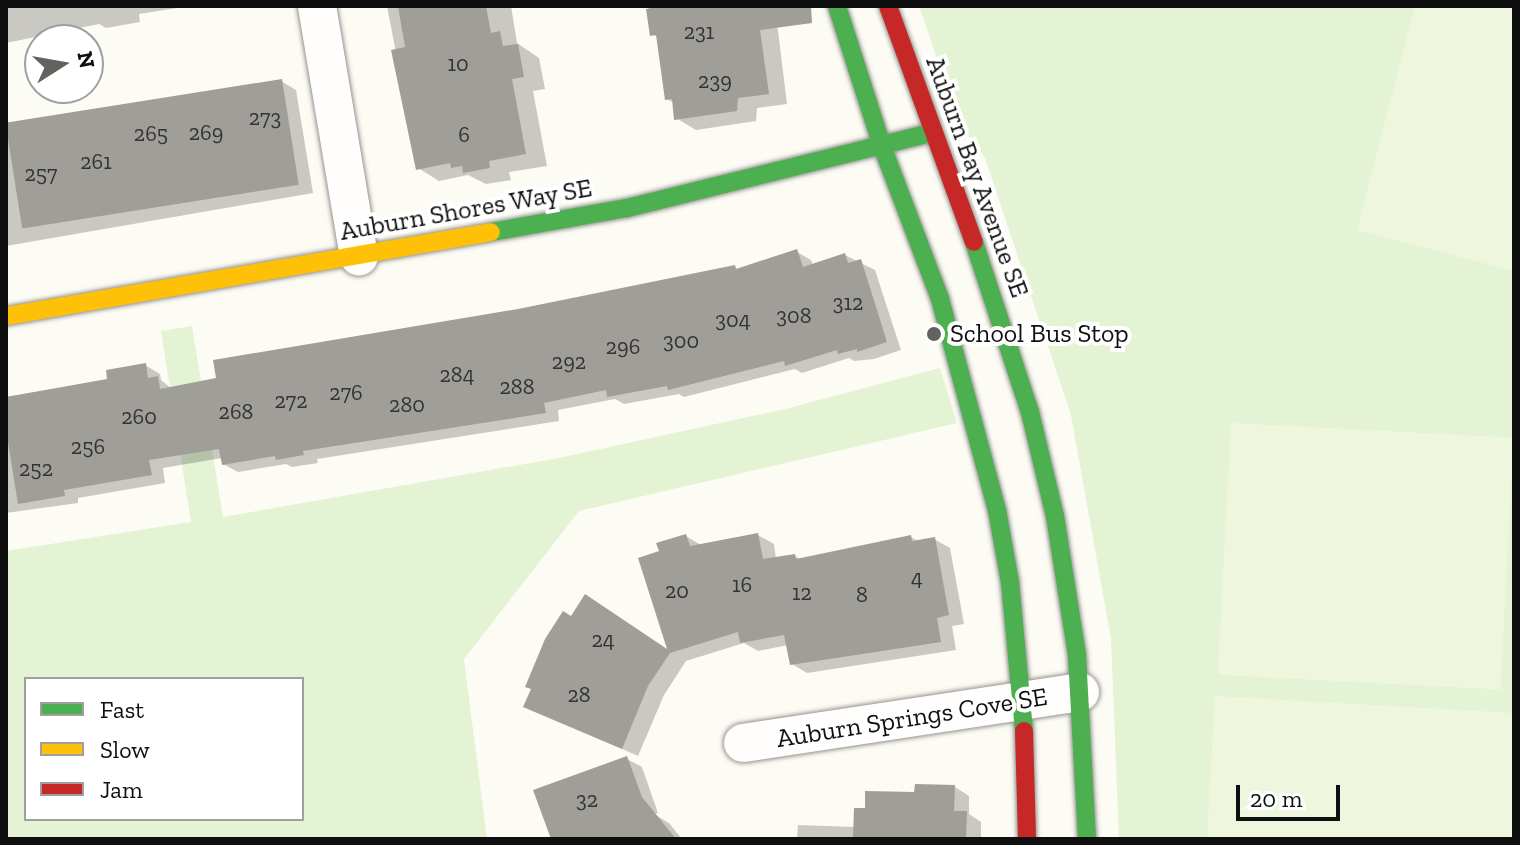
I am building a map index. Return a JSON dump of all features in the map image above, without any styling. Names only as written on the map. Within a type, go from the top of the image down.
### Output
[{"type":"street","points":[[317,6],[359,256]]},
{"type":"street","points":[[837,6],[882,146],[940,299],[980,439],[1010,582],[1023,701],[1027,839]]},
{"type":"street","name":"Auburn Bay Avenue SE","points":[[888,6],[931,133],[990,287],[1030,412],[1064,556],[1080,692],[1087,839]]},
{"type":"street","name":"Auburn Shores Way SE","points":[[6,316],[627,208],[931,133]]},
{"type":"street","name":"Auburn Springs Cove SE","points":[[743,743],[1080,692]]},
{"type":"green space","points":[[919,6],[1514,6],[1514,839],[1119,839],[1111,639],[1071,415],[985,158],[959,123]]},
{"type":"green space","points":[[1415,6],[1514,6],[1514,271],[1357,230]]},
{"type":"green space","points":[[192,326],[223,517],[559,458],[785,409],[940,368],[957,423],[579,511],[464,659],[487,839],[6,839],[6,551],[191,522],[161,331]]},
{"type":"green space","points":[[1231,423],[1514,438],[1500,689],[1218,675]]},
{"type":"green space","points":[[1215,696],[1514,713],[1514,839],[1207,839]]},
{"type":"building","points":[[398,6],[486,6],[491,33],[500,31],[503,46],[518,44],[524,77],[512,79],[526,154],[489,161],[490,168],[463,173],[462,166],[451,168],[450,163],[416,170],[391,50],[405,47]]},
{"type":"building","points":[[664,6],[811,6],[812,23],[760,30],[769,94],[738,98],[737,111],[674,120],[672,99],[665,100],[656,35],[650,36],[646,9]]},
{"type":"building","points":[[282,79],[299,185],[22,228],[6,123]]},
{"type":"building","points":[[797,249],[803,267],[845,253],[848,263],[861,259],[887,342],[857,352],[857,349],[838,354],[837,350],[785,366],[784,361],[668,390],[667,386],[607,397],[606,390],[544,403],[546,413],[303,451],[304,455],[276,460],[275,456],[222,465],[219,449],[149,460],[152,475],[64,490],[65,496],[18,504],[6,430],[6,397],[107,379],[106,370],[146,363],[148,378],[158,376],[160,389],[216,378],[213,360],[518,309],[735,265],[736,269]]},
{"type":"building","points":[[758,533],[763,559],[795,554],[796,559],[911,535],[912,541],[935,537],[949,615],[937,618],[941,642],[790,665],[784,635],[740,643],[738,632],[670,653],[648,686],[622,749],[523,707],[531,689],[525,687],[545,639],[563,611],[571,616],[585,594],[667,649],[638,558],[659,551],[656,543],[686,534],[690,546]]},
{"type":"building","points":[[627,756],[642,797],[676,839],[551,839],[533,790]]},
{"type":"building","points":[[915,784],[955,785],[954,811],[967,811],[966,839],[853,839],[854,808],[865,808],[865,791],[914,792]]},
{"type":"traffic: fast","points":[[837,6],[882,146],[940,299],[997,510],[1010,582],[1024,731]]},
{"type":"traffic: fast","points":[[491,232],[627,208],[931,133]]},
{"type":"traffic: fast","points":[[974,242],[1030,412],[1055,516],[1077,655],[1087,839]]},
{"type":"traffic: slow","points":[[6,316],[491,232]]},
{"type":"traffic: jam","points":[[888,6],[974,242]]},
{"type":"traffic: jam","points":[[1024,731],[1027,839]]},
{"type":"place","name":"School Bus Stop","points":[[934,334]]}]
